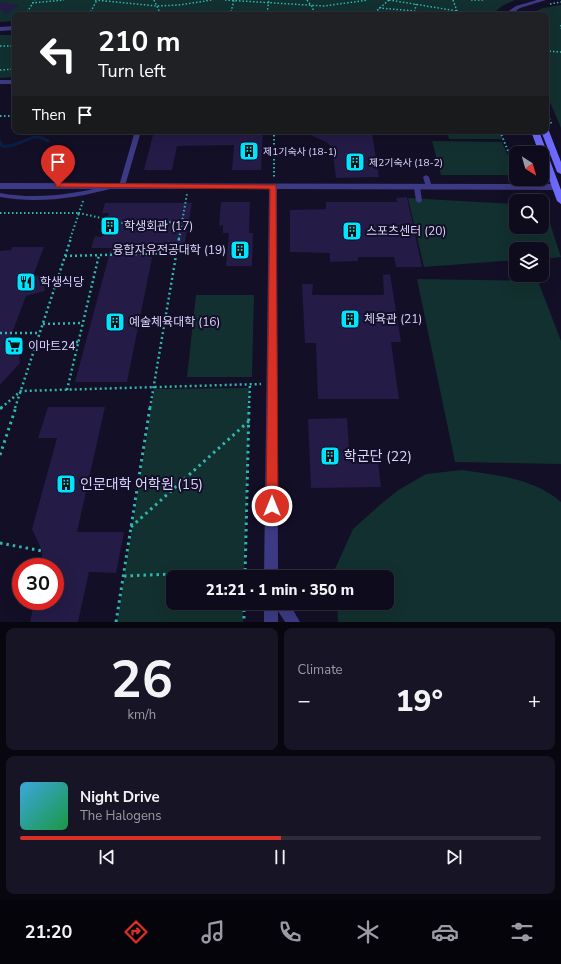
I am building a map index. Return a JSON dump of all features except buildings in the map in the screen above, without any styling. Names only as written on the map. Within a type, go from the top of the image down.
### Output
[{"type":"main road","points":[[536,134],[561,202]]},
{"type":"main road","points":[[546,134],[561,172]]},
{"type":"street","points":[[510,12],[518,7],[543,0]]},
{"type":"street","points":[[0,29],[12,28]]},
{"type":"street","points":[[0,186],[189,186],[274,183],[417,187],[555,187]]},
{"type":"street","points":[[271,570],[274,183]]},
{"type":"street","points":[[271,610],[271,622]]},
{"type":"street","points":[[285,610],[293,622]]},
{"type":"lane","points":[[0,82],[12,82]]},
{"type":"lane","points":[[0,195],[21,199],[65,198],[120,186],[137,134]]},
{"type":"lane","points":[[426,177],[429,187]]},
{"type":"lane","points":[[417,187],[419,201]]},
{"type":"path","points":[[26,12],[35,0]]},
{"type":"path","points":[[32,3],[64,0]]},
{"type":"path","points":[[91,12],[97,0],[157,6],[174,6],[212,0]]},
{"type":"path","points":[[154,0],[160,12]]},
{"type":"path","points":[[225,0],[312,6],[330,6],[368,0]]},
{"type":"path","points":[[230,12],[234,0]]},
{"type":"path","points":[[267,12],[269,0]]},
{"type":"path","points":[[307,0],[312,6],[313,12]]},
{"type":"path","points":[[375,12],[389,0],[457,11],[453,0]]},
{"type":"path","points":[[471,0],[485,0]]},
{"type":"path","points":[[379,8],[415,11],[416,4]]},
{"type":"path","points":[[0,46],[12,46]]},
{"type":"path","points":[[549,51],[561,52]]},
{"type":"path","points":[[0,70],[12,69]]},
{"type":"path","points":[[0,116],[12,116]]},
{"type":"path","points":[[274,134],[274,183]]},
{"type":"path","points":[[501,134],[509,154]]},
{"type":"path","points":[[116,622],[153,387],[189,186]]},
{"type":"path","points":[[0,213],[79,213],[123,223],[182,222]]},
{"type":"path","points":[[0,455],[79,213]]},
{"type":"path","points":[[65,256],[176,253]]},
{"type":"path","points":[[67,390],[99,255]]},
{"type":"path","points":[[43,324],[83,323]]},
{"type":"path","points":[[0,333],[40,333]]},
{"type":"path","points":[[36,344],[78,342]]},
{"type":"path","points":[[245,570],[250,384]]},
{"type":"path","points":[[0,409],[21,391],[273,384]]},
{"type":"path","points":[[131,527],[249,420]]},
{"type":"path","points":[[0,543],[42,551]]},
{"type":"path","points":[[124,576],[166,574]]},
{"type":"path","points":[[244,610],[244,622]]},
{"type":"green space","points":[[0,0],[515,0],[502,6],[495,12],[12,12],[12,21],[0,22]]},
{"type":"green space","points":[[561,5],[561,128],[549,100],[549,12],[534,12],[543,8]]},
{"type":"green space","points":[[0,35],[12,35],[12,77],[0,78]]},
{"type":"green space","points":[[448,134],[500,134],[503,139],[449,139]]},
{"type":"green space","points":[[432,141],[502,142],[509,158],[509,175],[441,175]]},
{"type":"green space","points":[[408,198],[509,204],[509,234],[549,234],[549,220],[561,257],[549,258],[549,242],[509,242],[509,261],[424,267]]},
{"type":"green space","points":[[417,279],[538,282],[561,341],[561,464],[455,462]]},
{"type":"green space","points":[[196,295],[254,295],[252,377],[187,377]]},
{"type":"green space","points":[[250,388],[244,570],[166,570],[166,610],[243,610],[243,622],[117,622],[154,389]]},
{"type":"green space","points":[[462,470],[501,476],[539,488],[561,502],[561,622],[338,622],[337,610],[394,610],[394,570],[335,569],[353,529],[397,491],[426,474]]},
{"type":"waterway","points":[[0,142],[2,146],[8,146],[37,137],[48,141]]},
{"type":"place","name":"제1기숙사 (18-1)","points":[[249,151]]},
{"type":"place","name":"제2기숙사 (18-2)","points":[[355,162]]},
{"type":"place","name":"학생회관 (17)","points":[[110,226]]},
{"type":"place","name":"스포츠센터 (20)","points":[[352,231]]},
{"type":"place","name":"융합자유전공대학 (19)","points":[[240,250]]},
{"type":"place","name":"학생식당","points":[[26,282]]},
{"type":"place","name":"체육관 (21)","points":[[350,319]]},
{"type":"place","name":"예술체육대학 (16)","points":[[115,322]]},
{"type":"place","name":"이마트24","points":[[14,346]]},
{"type":"place","name":"학군단 (22)","points":[[330,456]]},
{"type":"place","name":"인문대학 어학원 (15)","points":[[66,484]]},
{"type":"route","points":[[58,186],[273,186],[272,506]]}]
